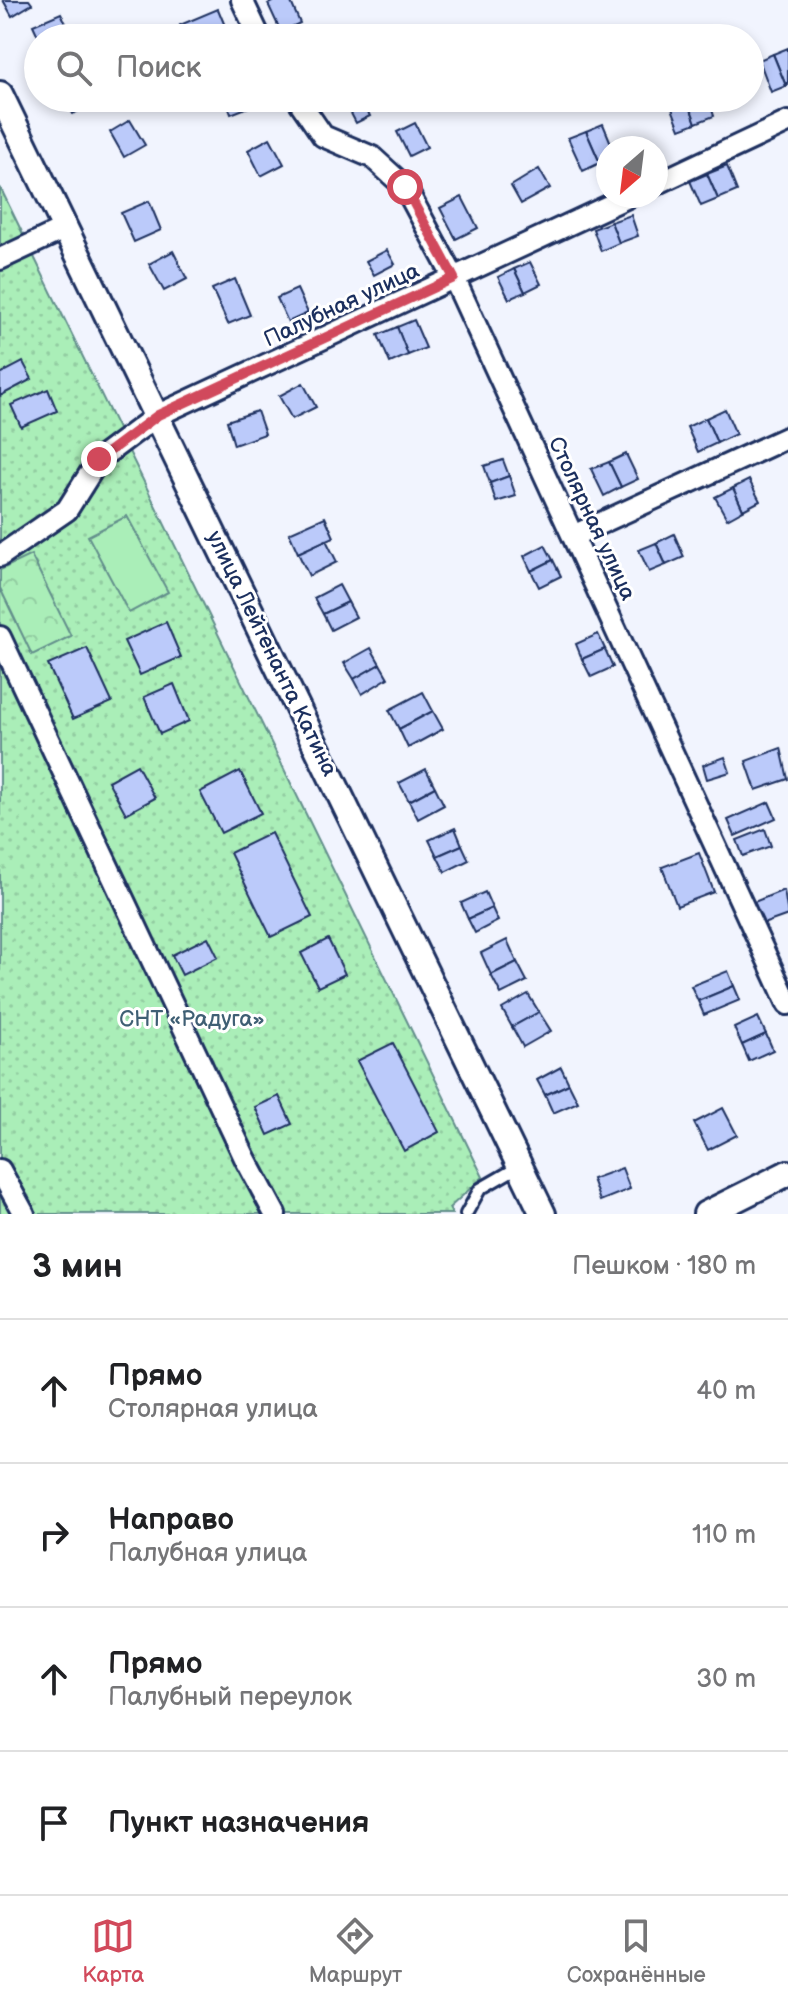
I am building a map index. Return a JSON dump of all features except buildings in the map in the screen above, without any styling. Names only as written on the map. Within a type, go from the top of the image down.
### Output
[{"type":"street","points":[[242,0],[253,24]]},
{"type":"street","name":"улица Лейтенанта Катина","points":[[0,94],[543,1214]]},
{"type":"street","name":"Столярная улица","points":[[307,112],[323,136],[372,157],[405,187],[454,278],[575,535],[788,1004]]},
{"type":"street","points":[[668,178],[788,122]]},
{"type":"street","name":"Палубная улица","points":[[0,556],[67,510],[99,459],[158,415],[604,208]]},
{"type":"street","points":[[0,259],[66,228]]},
{"type":"street","points":[[575,535],[788,437]]},
{"type":"street","points":[[0,637],[231,1129],[275,1214]]},
{"type":"street","points":[[0,1170],[24,1214]]},
{"type":"street","points":[[706,1214],[788,1173]]},
{"type":"lane","points":[[466,1214],[480,1189],[520,1166]]},
{"type":"green space","name":"СНТ «Радуга»","points":[[0,187],[483,1177],[449,1208],[452,1214],[0,1214]]},
{"type":"green space","points":[[127,516],[168,592],[129,613],[88,536]]},
{"type":"green space","points":[[31,555],[71,636],[32,655],[0,588],[0,570]]},
{"type":"route","points":[[99,459],[158,415],[454,278],[405,187]]}]
